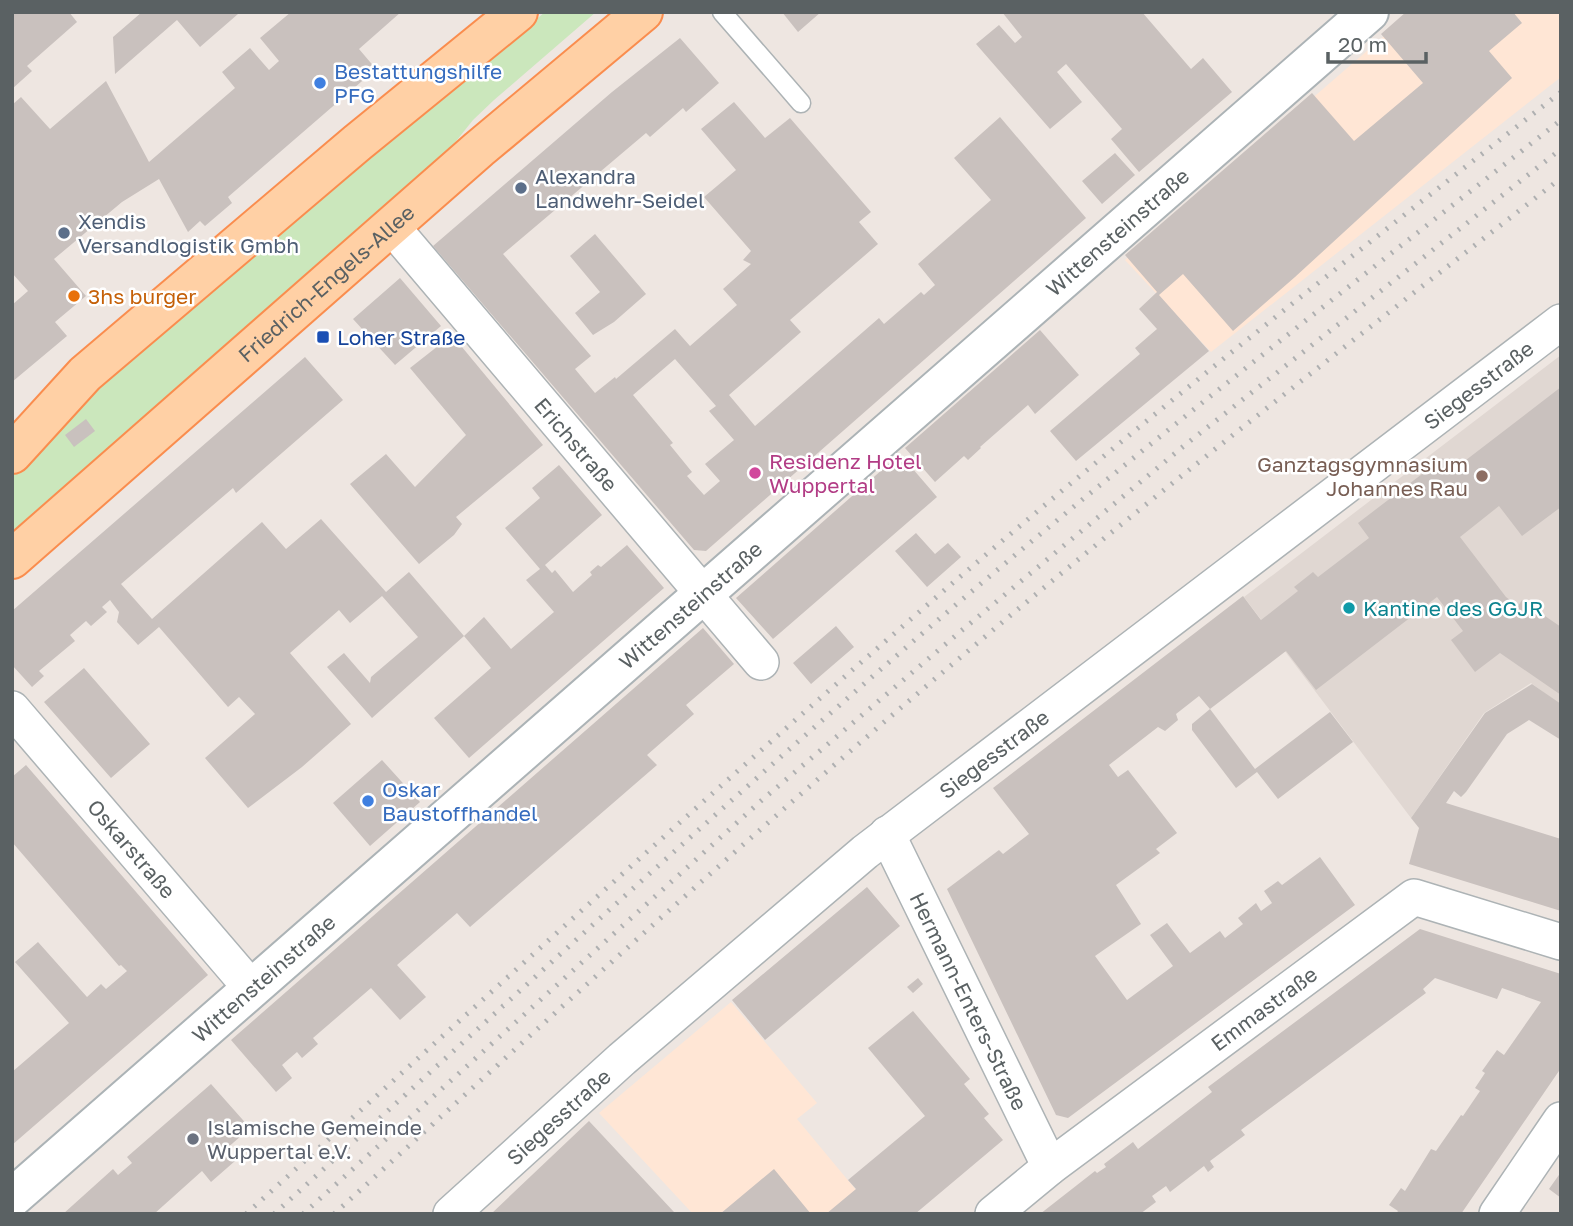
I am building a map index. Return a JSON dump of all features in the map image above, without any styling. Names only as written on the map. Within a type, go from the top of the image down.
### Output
[{"type":"main road","points":[[12,454],[85,374],[357,143],[517,12]]},
{"type":"main road","name":"Friedrich-Engels-Allee","points":[[12,559],[479,149],[643,12]]},
{"type":"street","name":"Wittensteinstraße","points":[[12,1198],[1369,12]]},
{"type":"street","name":"Erichstraße","points":[[392,227],[701,595],[761,662]]},
{"type":"street","name":"Siegesstraße","points":[[452,1214],[622,1059],[887,834],[1561,322]]},
{"type":"street","name":"Oskarstraße","points":[[12,709],[251,989]]},
{"type":"street","name":"Hermann-Enters-Straße","points":[[887,834],[1050,1167]]},
{"type":"street","name":"Emmastraße","points":[[993,1214],[1050,1167],[1414,897],[1561,942]]},
{"type":"street","points":[[1497,1214],[1561,1120]]},
{"type":"lane","points":[[722,12],[801,103]]},
{"type":"shaded area","points":[[1412,12],[1561,12],[1561,77],[1211,352],[1125,260]]},
{"type":"shaded area","name":"Ganztagsgymnasium Johannes Rau","points":[[1561,355],[1561,705],[1531,683],[1484,713],[1411,818],[1244,597]]},
{"type":"shaded area","points":[[731,1002],[817,1103],[797,1119],[876,1214],[693,1214],[599,1113]]},
{"type":"green space","points":[[545,12],[596,12],[494,100],[473,120],[445,155],[12,534],[12,477],[88,394]]},
{"type":"building","points":[[12,12],[69,12],[77,22],[27,66],[32,71],[12,89]]},
{"type":"building","points":[[142,12],[238,14],[200,47],[177,20],[115,74],[113,37]]},
{"type":"building","points":[[291,12],[401,12],[359,49],[376,69],[228,197],[232,203],[205,226],[200,221],[188,232],[159,179],[122,202],[54,259],[86,296],[55,322],[67,336],[12,382],[12,305],[28,291],[12,273],[12,105],[21,97],[50,129],[106,81],[149,162],[235,88],[222,72],[250,48],[269,70],[279,61],[260,38]]},
{"type":"building","points":[[782,12],[821,12],[798,32]]},
{"type":"building","points":[[1002,12],[1142,12],[1191,69],[1203,58],[1232,92],[1139,172],[1111,139],[1122,129],[1066,64],[1057,72],[1082,102],[1050,129],[976,44],[999,25],[1015,43],[1022,37]]},
{"type":"building","points":[[1406,12],[1513,12],[1522,23],[1489,51],[1512,78],[1233,331],[1183,274],[1159,295],[1209,351],[1076,461],[1050,431],[1140,354],[1135,348],[1157,329],[1139,309],[1157,292],[1125,255],[1312,93],[1354,141],[1423,83],[1381,34]]},
{"type":"building","points":[[680,38],[719,83],[686,112],[683,108],[650,137],[646,133],[503,254],[591,356],[575,369],[595,393],[615,377],[616,379],[675,329],[690,346],[737,305],[723,289],[751,264],[743,260],[751,251],[704,197],[736,170],[701,129],[734,102],[765,138],[790,118],[871,212],[859,222],[878,244],[790,320],[801,332],[729,395],[755,426],[879,318],[884,324],[921,292],[924,295],[935,285],[918,264],[991,200],[954,158],[1000,117],[1086,218],[706,551],[694,550],[433,246],[612,92]],"holes":[[[675,359],[716,406],[709,411],[734,440],[705,464],[720,481],[704,495],[687,476],[692,472],[670,445],[673,443],[633,395]]]},
{"type":"building","points":[[1115,153],[1135,175],[1102,204],[1082,181]]},
{"type":"building","points":[[595,234],[646,294],[614,322],[593,335],[575,313],[600,292],[570,256]]},
{"type":"building","points":[[400,278],[441,326],[395,365],[353,319]]},
{"type":"building","points":[[1040,330],[1079,375],[1035,414],[1028,405],[968,460],[964,456],[935,482],[905,448]]},
{"type":"building","points":[[452,335],[543,445],[456,517],[462,524],[454,535],[419,564],[350,484],[386,454],[415,487],[466,435],[410,368]]},
{"type":"building","points":[[305,357],[343,400],[236,493],[233,488],[121,584],[152,619],[262,522],[286,549],[321,519],[386,592],[409,572],[464,636],[372,718],[327,667],[344,653],[370,683],[371,677],[418,637],[382,596],[350,623],[339,610],[290,653],[351,724],[302,767],[248,808],[205,758],[255,714],[239,697],[228,707],[159,627],[138,645],[117,622],[119,612],[110,600],[102,607],[107,612],[91,626],[86,621],[70,635],[75,641],[39,671],[44,676],[32,687],[12,665],[12,611]]},
{"type":"building","points":[[1561,387],[1561,507],[1522,536],[1499,506],[1460,537],[1506,597],[1518,606],[1522,600],[1561,627],[1561,695],[1500,653],[1475,672],[1451,640],[1463,631],[1437,597],[1316,690],[1286,651],[1210,709],[1199,696],[1176,714],[1178,720],[1165,731],[1158,727],[1109,765],[1118,777],[1128,770],[1177,833],[1156,849],[1160,853],[1116,885],[1141,924],[1095,956],[1127,1000],[1173,966],[1150,935],[1167,923],[1190,953],[1220,931],[1225,938],[1243,924],[1238,918],[1256,903],[1261,911],[1272,903],[1264,891],[1278,881],[1282,885],[1320,857],[1355,905],[1068,1118],[1056,1115],[947,889],[999,850],[1003,854],[1029,834],[993,788],[1243,596],[1261,620],[1298,591],[1294,587],[1313,572],[1318,577],[1369,538],[1358,523],[1443,458],[1453,470]]},
{"type":"building","points":[[86,419],[95,431],[74,447],[65,435]]},
{"type":"building","points":[[900,454],[937,497],[773,639],[736,598]]},
{"type":"building","points":[[559,465],[602,515],[545,565],[552,573],[555,570],[573,592],[592,575],[590,572],[598,565],[601,567],[627,545],[664,588],[469,758],[434,718],[491,668],[464,636],[484,617],[511,649],[554,612],[526,580],[540,569],[505,528],[540,498],[532,488]]},
{"type":"building","points":[[916,533],[935,554],[948,543],[961,557],[927,587],[895,551]]},
{"type":"building","points":[[836,626],[854,647],[811,684],[793,663]]},
{"type":"building","points":[[703,628],[734,664],[686,705],[694,714],[647,755],[657,765],[470,927],[457,913],[397,965],[426,997],[400,1020],[371,988],[313,1038],[318,1044],[302,1058],[297,1052],[282,1065],[292,1078],[276,1092],[231,1040]]},
{"type":"building","points":[[84,668],[150,744],[111,778],[44,702]]},
{"type":"building","points":[[1532,684],[1561,704],[1561,740],[1529,720],[1507,734],[1461,797],[1454,791],[1446,803],[1561,839],[1561,911],[1409,864],[1419,828],[1411,818],[1485,713]]},
{"type":"building","points":[[1210,709],[1255,769],[1330,712],[1353,742],[1278,799],[1257,772],[1236,788],[1192,730],[1192,724]]},
{"type":"building","points":[[382,760],[420,802],[370,846],[333,803]]},
{"type":"building","points":[[26,765],[208,975],[12,1145],[12,1072],[69,1023],[15,962],[38,942],[87,997],[101,984],[106,989],[127,971],[119,966],[12,842],[12,777]]},
{"type":"building","points":[[867,887],[900,926],[765,1040],[732,1000]]},
{"type":"building","points":[[1420,929],[1561,974],[1561,1068],[1461,1214],[1396,1214],[1398,1211],[1389,1205],[1401,1188],[1405,1191],[1431,1149],[1436,1151],[1461,1115],[1463,1116],[1480,1091],[1475,1088],[1485,1073],[1482,1071],[1497,1050],[1504,1055],[1541,1002],[1502,988],[1497,999],[1435,978],[1423,989],[1426,993],[1241,1130],[1245,1135],[1210,1161],[1214,1167],[1208,1172],[1204,1166],[1170,1192],[1166,1186],[1152,1196],[1156,1202],[1140,1214],[1040,1214],[1095,1171],[1097,1173],[1106,1167],[1104,1164],[1133,1142],[1138,1149],[1212,1092],[1208,1087]]},
{"type":"building","points":[[918,978],[923,984],[913,993],[907,987]]},
{"type":"building","points":[[913,1011],[970,1079],[964,1084],[989,1114],[984,1118],[1003,1140],[915,1214],[826,1214],[856,1189],[848,1180],[925,1116],[868,1048]]},
{"type":"building","name":"Islamische Gemeinde Wuppertal e.V.","points":[[211,1084],[250,1128],[225,1150],[235,1161],[211,1182],[202,1171],[154,1214],[63,1214],[113,1169],[118,1175],[132,1163],[127,1157]]},
{"type":"building","points":[[589,1121],[674,1212],[672,1214],[491,1214]]},
{"type":"building","points":[[774,1169],[811,1214],[720,1214]]},
{"type":"building","points":[[1561,1172],[1561,1198],[1549,1189]]},
{"type":"railway","points":[[246,1214],[673,828],[1010,534],[1323,279],[1561,92]]},
{"type":"railway","points":[[274,1214],[691,837],[945,614],[1173,426],[1561,120]]},
{"type":"railway","points":[[303,1214],[762,800],[961,631],[1185,445],[1561,149]]},
{"type":"railway","points":[[334,1214],[571,998],[892,715],[1192,468],[1561,178]]},
{"type":"place","name":"Bestattungshilfe PFG","points":[[320,83]]},
{"type":"place","name":"Alexandra Landwehr-Seidel","points":[[521,188]]},
{"type":"place","name":"Xendis Versandlogistik Gmbh","points":[[64,233]]},
{"type":"place","name":"3hs burger","points":[[74,296]]},
{"type":"place","name":"Loher Straße","points":[[323,337]]},
{"type":"place","name":"Residenz Hotel Wuppertal","points":[[755,473]]},
{"type":"place","name":"Ganztagsgymnasium Johannes Rau","points":[[1482,476]]},
{"type":"place","name":"Kantine des GGJR","points":[[1349,608]]},
{"type":"place","name":"Oskar Baustoffhandel","points":[[368,801]]},
{"type":"place","name":"Islamische Gemeinde Wuppertal e.V.","points":[[193,1139]]}]
